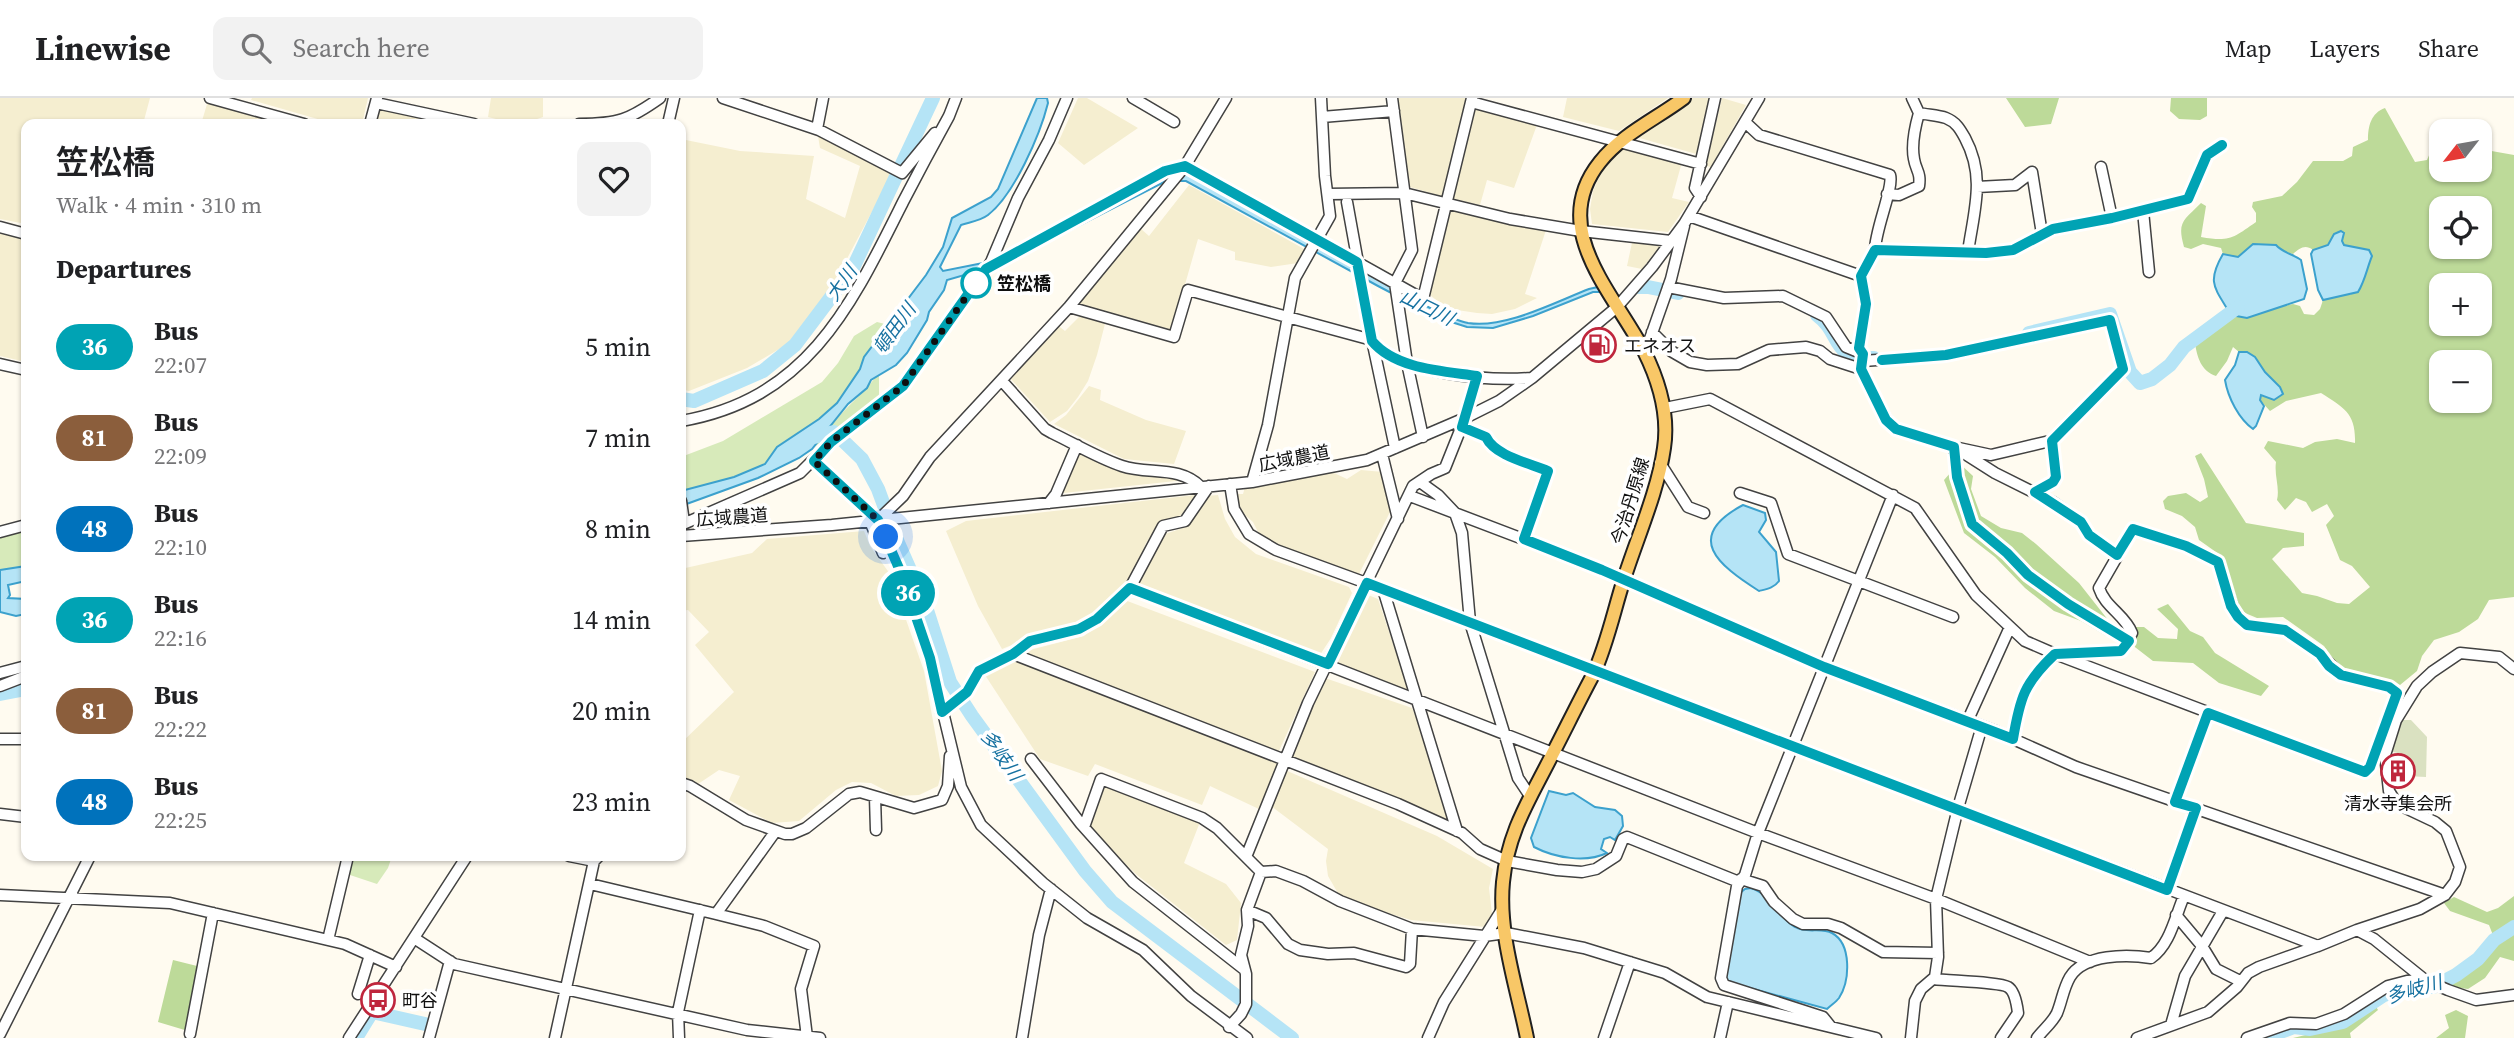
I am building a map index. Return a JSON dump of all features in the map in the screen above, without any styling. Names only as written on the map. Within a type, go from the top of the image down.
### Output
[{"type":"main road","name":"今治丹原線","points":[[1527,1038],[1503,908],[1507,861],[1518,820],[1594,671],[1664,448],[1665,408],[1645,353],[1589,258],[1581,231],[1580,206],[1587,181],[1601,160],[1620,141],[1672,103],[1684,98]]},
{"type":"street","points":[[209,98],[286,119]]},
{"type":"street","points":[[627,119],[660,98]]},
{"type":"street","points":[[669,119],[674,98]]},
{"type":"street","points":[[723,98],[817,130],[902,173],[948,116]]},
{"type":"street","points":[[817,130],[823,98]]},
{"type":"street","points":[[686,420],[705,417],[751,399],[768,389],[789,375],[827,335],[865,279],[956,98]]},
{"type":"street","points":[[686,522],[800,472],[831,442],[903,386],[991,261],[1067,98]]},
{"type":"street","points":[[1133,98],[1174,122]]},
{"type":"street","points":[[874,520],[903,496],[930,457],[1069,307],[1185,166],[1226,98]]},
{"type":"street","points":[[1252,482],[1268,425],[1295,278],[1330,216],[1321,98]]},
{"type":"street","points":[[1392,98],[1412,233],[1412,250],[1395,283],[1407,363],[1423,436]]},
{"type":"street","points":[[1701,197],[1695,188],[1715,98]]},
{"type":"street","name":"広域農道","points":[[686,536],[874,520],[1252,482],[1345,465],[1464,423],[1532,378],[1617,307],[1687,220],[1759,98]]},
{"type":"street","points":[[1887,194],[1899,195],[1919,186],[1921,175],[1914,163],[1913,154],[1919,113],[1912,98]]},
{"type":"street","points":[[991,261],[1165,171],[1185,166],[1423,299],[1472,100],[1701,164]]},
{"type":"street","points":[[371,119],[376,101],[453,119]]},
{"type":"street","points":[[1322,117],[1394,111]]},
{"type":"street","points":[[1919,113],[1949,119],[1959,128],[1973,153],[1977,167],[1977,187],[1968,252]]},
{"type":"street","points":[[1652,332],[1671,351],[1690,362],[1707,365],[1738,364],[1769,350],[1806,347],[1820,351],[1830,359],[1862,361],[1946,355],[2110,320],[2123,369],[2052,441],[1991,455],[1896,429],[1886,420],[1862,361],[1859,348],[1866,304],[1861,276],[1875,250],[1875,236],[1892,179],[1886,172],[1759,135],[1745,122]]},
{"type":"street","points":[[1875,250],[2013,250],[2053,229],[2188,199],[2207,155],[2222,145]]},
{"type":"street","points":[[2101,167],[2112,218]]},
{"type":"street","points":[[1977,187],[2015,185],[2032,172],[2042,234]]},
{"type":"street","points":[[1328,194],[1404,192],[1510,219],[1581,231],[1671,241]]},
{"type":"street","points":[[1347,201],[1372,341],[1395,448]]},
{"type":"street","points":[[2143,211],[2149,272]]},
{"type":"street","points":[[1645,353],[1687,220],[1861,276]]},
{"type":"street","points":[[0,227],[21,233]]},
{"type":"street","points":[[1668,287],[1724,298],[1783,296],[1826,317],[1839,340],[1862,361]]},
{"type":"street","points":[[1069,307],[1174,337],[1188,290],[1372,341],[1378,348],[1418,368],[1500,380],[1532,378]]},
{"type":"street","points":[[0,364],[21,369]]},
{"type":"street","points":[[1246,857],[1308,703],[1413,486],[1445,468],[1464,423],[1477,376]]},
{"type":"street","points":[[942,712],[967,692],[979,671],[1013,654],[1030,641],[1079,629],[1097,619],[1130,588],[1163,526],[1185,521],[1205,486],[1191,477],[1173,472],[1123,467],[1045,429],[1002,382]]},
{"type":"street","points":[[1665,408],[1710,399],[1915,508],[1976,595],[2025,641],[2365,772],[2380,754],[2396,720],[2417,686],[2432,672],[2460,653],[2499,657],[2514,669]]},
{"type":"street","points":[[1464,423],[1486,437],[1489,443],[1501,451],[1548,471],[1524,539]]},
{"type":"street","points":[[2035,492],[2053,482],[2056,477],[2052,441]]},
{"type":"street","points":[[1049,503],[1056,494],[1077,445]]},
{"type":"street","points":[[1954,447],[1995,473],[2035,492],[2081,522],[2089,535],[2117,555]]},
{"type":"street","points":[[1954,447],[1957,477],[1972,524],[2007,553],[2028,575],[2068,604],[2129,641]]},
{"type":"street","points":[[1382,454],[1398,520]]},
{"type":"street","points":[[814,461],[874,520],[901,573],[930,658],[961,787],[981,825],[1087,918],[1143,950],[1191,996],[1247,1038]]},
{"type":"street","points":[[1660,463],[1688,507],[1704,513]]},
{"type":"street","points":[[1419,482],[1438,495],[1455,513],[1462,533],[1470,622],[1518,778],[1530,796]]},
{"type":"street","points":[[1230,484],[1234,509],[1250,534],[1262,543],[2318,946]]},
{"type":"street","points":[[1740,493],[1771,503],[1788,554],[1954,617]]},
{"type":"street","points":[[1831,1027],[1823,1017],[1724,985],[1721,978],[1737,886],[1893,495]]},
{"type":"street","points":[[1410,496],[1524,539],[1824,667],[1982,726],[2076,766],[2445,895]]},
{"type":"street","points":[[874,520],[883,553]]},
{"type":"street","points":[[0,532],[21,526]]},
{"type":"street","points":[[2013,739],[2020,702],[2028,685],[2035,672],[2055,654],[2121,651],[2129,641],[2132,633],[2128,623],[2102,597],[2099,588],[2133,529],[2197,551],[2218,562],[2231,606],[2247,625],[2285,630],[2320,654],[2329,666],[2341,675],[2389,687],[2397,693],[2380,754],[2389,791],[2397,804],[2435,822],[2446,831],[2460,867],[2455,882],[2445,895],[2420,909],[2259,967],[2208,1012],[2137,1038]]},
{"type":"street","points":[[1130,588],[1758,833],[1936,899],[2090,962]]},
{"type":"street","points":[[1383,589],[1457,831]]},
{"type":"street","points":[[1967,722],[2010,627]]},
{"type":"street","points":[[1013,654],[1398,804],[1457,831],[1480,849],[1507,861],[1557,870],[1581,872],[1596,869],[1616,856],[1627,836],[1740,881],[1763,886],[1774,902],[1803,924],[1828,924],[1841,928],[1882,952],[1938,953]]},
{"type":"street","points":[[0,673],[21,667]]},
{"type":"street","points":[[0,686],[21,678]]},
{"type":"street","points":[[2175,802],[2208,713]]},
{"type":"street","points":[[1911,1038],[1915,1001],[1922,989],[1934,979],[1938,953],[1936,899],[1958,808],[1982,726]]},
{"type":"street","points":[[0,739],[21,739]]},
{"type":"street","points":[[686,785],[746,820],[775,832],[792,834],[806,828],[849,794],[860,792],[914,808],[942,800],[948,786],[950,749]]},
{"type":"street","points":[[1031,759],[1084,827],[1133,882],[1245,970]]},
{"type":"street","points":[[1084,827],[1101,779],[1202,818],[1217,828],[1261,872],[1276,871],[1303,881],[1340,901],[1412,929],[1484,936],[1506,933],[1584,948],[1665,973],[1707,997],[1876,1038]]},
{"type":"street","points":[[875,797],[876,830]]},
{"type":"street","points":[[2167,890],[2196,808]]},
{"type":"street","points":[[0,814],[21,816]]},
{"type":"street","points":[[716,914],[775,832]]},
{"type":"street","points":[[0,1034],[87,861]]},
{"type":"street","points":[[328,940],[347,861]]},
{"type":"street","points":[[349,1038],[464,861]]},
{"type":"street","points":[[555,1038],[596,861]]},
{"type":"street","points":[[1229,1027],[1246,1004],[1245,970],[1241,955],[1248,926],[1247,910],[1261,872]]},
{"type":"street","points":[[590,884],[764,926],[814,946],[802,989],[807,1037]]},
{"type":"street","points":[[1022,1038],[1039,935],[1051,889]]},
{"type":"street","points":[[0,895],[170,902],[328,940],[396,967]]},
{"type":"street","points":[[2037,1038],[2058,1012],[2063,989],[2072,973],[2090,962],[2125,957],[2151,958],[2164,947],[2184,896]]},
{"type":"street","points":[[1428,1038],[1444,1002],[1503,908]]},
{"type":"street","points":[[679,1038],[678,1013],[700,910]]},
{"type":"street","points":[[1247,910],[1266,918],[1288,944],[1300,950],[1328,954],[1354,953],[1406,967],[1410,964],[1412,929]]},
{"type":"street","points":[[2171,1024],[2185,976],[2223,911]]},
{"type":"street","points":[[190,1034],[213,913]]},
{"type":"street","points":[[2176,915],[2202,946],[2216,969],[2240,981]]},
{"type":"street","points":[[2357,930],[2374,939],[2425,980],[2476,1000],[2514,996]]},
{"type":"street","points":[[414,938],[450,961],[747,1030],[820,1038]]},
{"type":"street","points":[[358,994],[370,956]]},
{"type":"street","points":[[429,1038],[450,961]]},
{"type":"street","points":[[1604,1038],[1630,962]]},
{"type":"street","points":[[1934,979],[2007,985],[2011,989],[2018,1013],[2001,1038]]},
{"type":"street","points":[[2247,1038],[2290,1023],[2316,1024],[2344,1014],[2388,986],[2425,980]]},
{"type":"street","points":[[1720,1038],[1728,1002]]},
{"type":"shaded area","points":[[0,98],[150,98],[144,119],[21,119],[21,223],[0,219]]},
{"type":"shaded area","points":[[368,98],[363,119],[318,119],[251,100]]},
{"type":"shaded area","points":[[491,98],[543,98],[543,117],[488,117]]},
{"type":"shaded area","points":[[1078,98],[1087,98],[1138,128],[1084,165],[1058,143]]},
{"type":"shaded area","points":[[1396,98],[1469,98],[1444,197],[1410,187],[1406,180]]},
{"type":"shaded area","points":[[1567,98],[1668,98],[1619,131],[1563,117]]},
{"type":"shaded area","points":[[1689,98],[1713,98],[1700,155],[1636,137]]},
{"type":"shaded area","points":[[1722,98],[1746,105],[1711,167],[1706,166]]},
{"type":"shaded area","points":[[208,101],[273,119],[203,119]]},
{"type":"shaded area","points":[[1476,105],[1538,122],[1514,188],[1487,180],[1480,205],[1454,199],[1452,195]]},
{"type":"shaded area","points":[[377,106],[427,117],[426,119],[373,119]]},
{"type":"shaded area","points":[[818,136],[892,174],[833,285],[791,342],[747,368],[686,390],[686,140],[740,151],[814,156],[806,199],[845,218],[860,166],[820,148]]},
{"type":"shaded area","points":[[1622,145],[1682,162],[1672,198],[1689,202],[1668,232],[1592,224],[1590,209],[1593,191],[1603,168]]},
{"type":"shaded area","points":[[1189,185],[1306,250],[1298,263],[1271,267],[1235,260],[1235,252],[1198,239],[1172,330],[1076,303],[1140,228],[1149,236]]},
{"type":"shaded area","points":[[1451,207],[1547,227],[1525,294],[1537,298],[1515,309],[1492,314],[1457,310],[1440,303],[1430,295]]},
{"type":"shaded area","points":[[0,229],[21,235],[21,361],[0,356]]},
{"type":"shaded area","points":[[1633,238],[1663,242],[1642,269],[1627,266]]},
{"type":"shaded area","points":[[1083,313],[1106,320],[1097,355],[1088,381],[1078,397],[1067,411],[1050,422],[1009,377],[1056,324],[1065,331]]},
{"type":"shaded area","points":[[1089,386],[1101,390],[1100,400],[1146,420],[1186,431],[1174,464],[1124,459],[1054,424],[1066,415]]},
{"type":"shaded area","points":[[1079,448],[1185,480],[1064,493],[1063,487]]},
{"type":"shaded area","points":[[1361,470],[1383,472],[1391,510],[1358,576],[1262,540],[1253,522],[1238,509],[1235,494],[1243,494],[1245,487],[1332,472],[1347,479]]},
{"type":"shaded area","points":[[1195,495],[1178,520],[1157,527],[1146,543],[1130,581],[1078,625],[1031,637],[1002,649],[978,606],[946,531],[966,521]]},
{"type":"shaded area","points":[[1218,495],[1225,519],[1235,537],[1256,554],[1349,587],[1352,593],[1331,638],[1318,658],[1134,587],[1165,534],[1186,527],[1206,496]]},
{"type":"shaded area","points":[[864,531],[870,546],[890,574],[924,671],[942,771],[938,786],[919,795],[896,796],[871,783],[852,782],[836,790],[799,821],[772,823],[729,800],[740,776],[719,770],[698,784],[686,780],[686,738],[734,692],[695,645],[709,632],[686,610],[686,568],[752,553],[767,539]]},
{"type":"shaded area","points":[[1366,594],[1378,599],[1410,694],[1333,662]]},
{"type":"shaded area","points":[[1122,599],[1315,672],[1278,753],[1021,654],[1084,636]]},
{"type":"shaded area","points":[[1013,658],[1281,761],[1261,810],[1210,786],[1202,805],[1095,764],[1088,776],[1040,759],[983,672]]},
{"type":"shaded area","points":[[1325,678],[1412,708],[1424,736],[1452,825],[1289,759]]},
{"type":"shaded area","points":[[1285,770],[1437,836],[1493,869],[1489,888],[1492,914],[1485,927],[1411,920],[1354,903],[1339,895],[1328,876],[1328,849],[1271,806]]},
{"type":"shaded area","points":[[1102,782],[1200,822],[1184,863],[1226,884],[1241,903],[1237,940],[1226,945],[1137,875],[1085,825]]},
{"type":"green space","points":[[2006,98],[2059,98],[2051,124],[2025,127]]},
{"type":"green space","points":[[2171,98],[2207,98],[2207,116],[2200,120],[2179,119],[2170,111]]},
{"type":"green space","points":[[2385,108],[2415,162],[2427,160],[2429,155],[2429,182],[2492,182],[2492,151],[2514,155],[2514,597],[2489,600],[2478,619],[2459,632],[2434,640],[2422,656],[2417,671],[2400,685],[2345,670],[2333,660],[2324,646],[2283,617],[2257,618],[2245,613],[2238,604],[2223,557],[2199,540],[2195,527],[2182,516],[2165,509],[2163,501],[2168,496],[2186,493],[2200,502],[2208,497],[2195,456],[2201,453],[2246,523],[2304,533],[2304,546],[2283,548],[2272,559],[2302,593],[2349,604],[2370,587],[2352,566],[2340,560],[2326,525],[2334,516],[2327,504],[2312,512],[2306,502],[2296,498],[2285,510],[2277,500],[2276,462],[2264,448],[2268,441],[2303,448],[2315,442],[2337,439],[2355,443],[2353,425],[2347,412],[2321,393],[2286,401],[2270,411],[2260,400],[2261,395],[2274,400],[2270,376],[2247,352],[2239,352],[2233,347],[2216,376],[2207,371],[2201,363],[2195,343],[2231,319],[2231,315],[2293,304],[2300,306],[2304,314],[2314,315],[2323,300],[2341,294],[2350,295],[2363,284],[2369,250],[2331,240],[2321,248],[2313,250],[2303,247],[2293,254],[2254,244],[2237,258],[2223,254],[2221,248],[2203,244],[2191,249],[2184,247],[2181,232],[2183,222],[2201,203],[2206,206],[2201,237],[2225,239],[2242,232],[2256,222],[2253,202],[2282,196],[2313,161],[2343,161],[2352,156],[2353,147],[2368,140],[2371,121],[2376,113]]},
{"type":"green space","points":[[877,322],[889,325],[864,357],[860,369],[837,403],[819,419],[777,447],[765,464],[734,477],[686,490],[686,455],[723,441],[822,382],[838,363],[854,336]]},
{"type":"green space","points":[[879,374],[879,399],[809,451],[836,420]]},
{"type":"green space","points":[[1959,463],[1973,476],[1971,489],[1981,516],[2001,528],[2022,533],[2036,544],[2079,583],[2116,630],[2106,636],[2081,621],[2054,611],[2025,588],[1995,557],[1964,533],[1944,480]]},
{"type":"green space","points":[[21,531],[21,567],[0,570],[0,537]]},
{"type":"green space","points":[[2168,604],[2190,631],[2203,637],[2215,653],[2269,686],[2261,696],[2219,683],[2193,663],[2153,661],[2131,644],[2136,637],[2136,627],[2144,627],[2158,638],[2177,639],[2178,629],[2157,609]]},
{"type":"green space","points":[[2401,720],[2411,720],[2427,737],[2426,777],[2405,776],[2406,755],[2389,751]]},
{"type":"green space","points":[[350,861],[390,861],[377,884],[347,874]]},
{"type":"green space","points":[[2514,896],[2514,961],[2500,957],[2485,978],[2468,989],[2451,987],[2450,983],[2469,971],[2496,943],[2489,925],[2450,911],[2444,903],[2454,897],[2487,912],[2498,908]]},
{"type":"green space","points":[[173,960],[201,967],[188,1031],[158,1022]]},
{"type":"green space","points":[[2374,1003],[2378,1010],[2350,1033],[2351,1038],[2293,1038],[2343,1026]]},
{"type":"green space","points":[[2456,1010],[2468,1016],[2465,1038],[2436,1038],[2449,1028],[2445,1015]]},
{"type":"water","name":"頓田川","points":[[1037,98],[1047,98],[1048,103],[1039,131],[1007,194],[988,215],[961,225],[940,267],[943,271],[998,260],[1165,176],[1187,174],[1441,314],[1468,323],[1498,322],[1530,313],[1589,289],[1598,287],[1600,292],[1593,292],[1533,316],[1493,328],[1467,327],[1439,318],[1186,181],[1166,181],[1006,263],[947,280],[944,290],[907,353],[896,365],[871,380],[867,388],[848,404],[812,449],[758,478],[686,504],[686,490],[734,477],[765,464],[777,447],[819,419],[837,403],[860,369],[864,357],[926,275],[943,247],[952,218],[991,197],[998,189]]},
{"type":"water","points":[[2341,231],[2344,233],[2344,245],[2369,250],[2372,256],[2358,292],[2323,300],[2318,290],[2311,254],[2313,250],[2328,245],[2334,234]]},
{"type":"water","points":[[2253,244],[2276,245],[2301,260],[2307,289],[2304,299],[2247,318],[2231,315],[2217,291],[2215,272],[2223,254],[2238,257]]},
{"type":"water","points":[[2239,352],[2247,352],[2255,357],[2283,394],[2274,400],[2261,395],[2260,400],[2264,406],[2253,429],[2235,407],[2225,380],[2235,365]]},
{"type":"water","points":[[1743,505],[1765,513],[1766,520],[1759,532],[1776,552],[1779,581],[1773,587],[1759,591],[1731,571],[1713,550],[1711,539],[1714,528]]},
{"type":"water","points":[[21,567],[21,582],[8,585],[8,598],[21,599],[21,615],[0,612],[0,570]]},
{"type":"water","points":[[1549,791],[1566,795],[1573,793],[1595,807],[1615,810],[1622,816],[1623,826],[1615,840],[1610,837],[1604,839],[1601,849],[1607,853],[1590,858],[1570,858],[1534,847],[1531,838]]},
{"type":"water","points":[[1751,888],[1766,897],[1795,927],[1828,931],[1843,945],[1847,973],[1843,991],[1827,1009],[1728,982],[1725,977],[1740,893]]},
{"type":"waterway","name":"大川","points":[[686,400],[694,401],[763,371],[795,345],[853,268],[933,98]]},
{"type":"waterway","name":"山口川","points":[[1638,287],[1678,293]]},
{"type":"waterway","name":"山口川","points":[[2029,333],[2110,314],[2130,372],[2140,383],[2152,379],[2170,365],[2184,347],[2238,307]]},
{"type":"waterway","name":"山口川","points":[[1817,315],[1831,330],[1843,350],[1860,357],[1874,358]]},
{"type":"waterway","name":"多岐川","points":[[806,439],[834,432],[862,459],[878,489],[925,604],[950,682],[1085,871],[1112,902],[1292,1038]]},
{"type":"waterway","points":[[0,694],[21,690]]},
{"type":"waterway","name":"多岐川","points":[[2264,1038],[2294,1027],[2310,1029],[2343,1022],[2384,995],[2409,987],[2433,987],[2478,959],[2494,940],[2514,927]]},
{"type":"waterway","points":[[356,1038],[372,1012],[425,1024]]},
{"type":"bus line","name":"36","points":[[1882,360],[1946,355],[2110,320],[2123,369],[2052,441],[2056,477],[2053,482],[2035,492],[2081,522],[2089,535],[2117,555],[2133,529],[2186,546],[2218,562],[2231,606],[2247,625],[2285,630],[2320,654],[2329,666],[2341,675],[2389,687],[2397,693],[2370,767],[2365,772],[2208,713],[2175,802],[2196,808],[2167,890],[1367,583],[1328,664],[1130,588],[1097,619],[1079,629],[1030,641],[1013,654],[979,671],[967,692],[942,712],[930,658],[901,573],[878,520],[814,461],[831,442],[903,386],[986,269],[1165,171],[1185,166],[1357,262],[1372,341],[1378,348],[1418,368],[1477,376],[1462,427],[1486,437],[1489,443],[1501,451],[1548,471],[1524,539],[1824,667],[2013,739],[2020,702],[2028,685],[2035,672],[2055,654],[2121,651],[2129,641],[2068,604],[2028,575],[2007,553],[1972,524],[1957,477],[1954,447],[1896,429],[1886,420],[1861,369],[1863,354],[1859,348],[1866,304],[1861,276],[1875,250],[1986,253],[2013,250],[2053,229],[2188,199],[2207,155],[2222,145]]},
{"type":"place","name":"笠松橋","points":[[976,283]]},
{"type":"place","name":"エネオス","points":[[1599,345]]},
{"type":"place","name":"清水寺集会所","points":[[2398,771]]},
{"type":"place","name":"町谷","points":[[378,1000]]},
{"type":"route","points":[[886,537],[878,520],[814,461],[831,442],[903,386],[976,283]]}]
